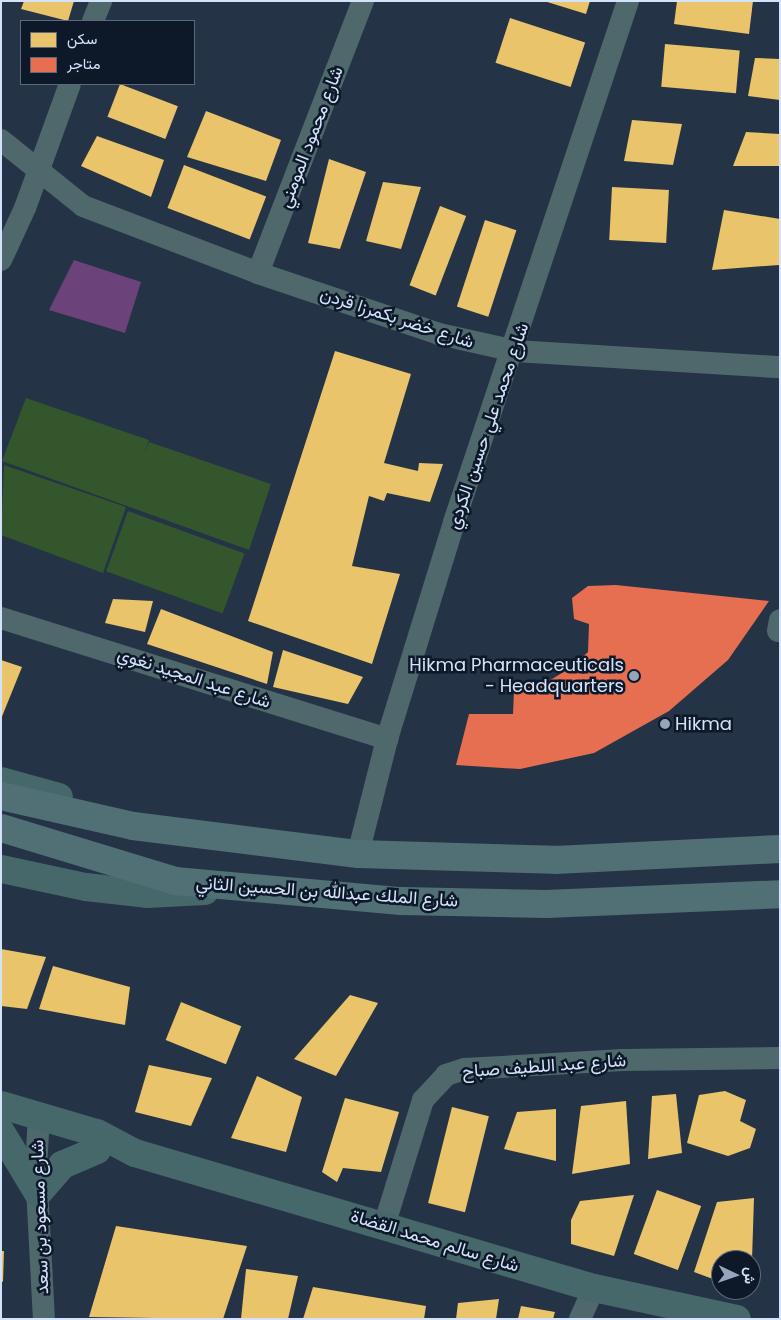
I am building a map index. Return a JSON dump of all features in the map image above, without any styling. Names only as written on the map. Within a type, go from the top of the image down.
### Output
[{"type":"highway","points":[[1,796],[58,812],[217,840],[358,854],[556,860],[780,849]]},
{"type":"highway","name":"شارع الملك عبدالله بن الحسين الثاني","points":[[1,828],[175,881],[235,887],[401,901],[546,904],[780,894]]},
{"type":"street","points":[[93,20],[101,1]]},
{"type":"street","name":"شارع محمود المومني","points":[[258,273],[363,1]]},
{"type":"street","name":"شارع محمد علي حسين الكردي","points":[[358,854],[387,739],[454,522],[515,351],[628,1]]},
{"type":"street","points":[[1,260],[38,173],[70,85]]},
{"type":"street","name":"شارع خضر بكمرزا قردن","points":[[1,140],[38,173],[83,206],[258,273],[439,334],[515,351],[779,366]]},
{"type":"street","name":"شارع عبد المجيد نغوي","points":[[1,618],[387,739]]},
{"type":"street","points":[[1,781],[217,840]]},
{"type":"street","points":[[1,869],[86,887],[147,894],[235,887]]},
{"type":"street","name":"شارع عبد اللطيف صباح","points":[[384,1226],[423,1100],[446,1075],[465,1069],[613,1060],[780,1058]]},
{"type":"street","name":"شارع سالم محمد القضاة","points":[[1,1105],[37,1124],[98,1150],[135,1153]]},
{"type":"street","name":"شارع سالم محمد القضاة","points":[[1,1124],[37,1124],[97,1133],[135,1153],[594,1288],[737,1319]]},
{"type":"street","name":"شارع مسعود بن سعد","points":[[37,1124],[44,1319]]},
{"type":"street","points":[[1,1132],[38,1193],[62,1165],[98,1150]]},
{"type":"street","points":[[580,1319],[594,1288]]},
{"type":"green space","points":[[26,398],[149,440],[144,453],[149,442],[271,484],[249,550],[2,461]]},
{"type":"green space","points":[[4,465],[126,507],[103,573],[1,535]]},
{"type":"green space","points":[[128,511],[245,553],[223,614],[106,571]]},
{"type":"shaded area","points":[[74,260],[141,282],[125,333],[49,310]]},
{"type":"building: سكن","points":[[24,1],[74,1],[68,20],[21,9]]},
{"type":"building: سكن","points":[[544,1],[590,1],[586,14]]},
{"type":"building: سكن","points":[[677,1],[753,1],[749,34],[674,24]]},
{"type":"building: سكن","points":[[510,18],[585,42],[571,87],[495,63]]},
{"type":"building: سكن","points":[[665,44],[740,51],[736,93],[661,87]]},
{"type":"building: سكن","points":[[755,58],[780,59],[780,100],[748,96]]},
{"type":"building: سكن","points":[[120,85],[178,106],[165,139],[107,117]]},
{"type":"building: سكن","points":[[206,111],[281,140],[266,181],[187,157]]},
{"type":"building: سكن","points":[[632,120],[682,124],[673,165],[624,161]]},
{"type":"building: سكن","points":[[746,132],[780,134],[780,166],[733,166]]},
{"type":"building: سكن","points":[[97,136],[164,160],[151,197],[81,166]]},
{"type":"building: سكن","points":[[329,159],[366,172],[340,249],[308,243]]},
{"type":"building: سكن","points":[[184,165],[266,197],[250,239],[168,208]]},
{"type":"building: سكن","points":[[383,182],[421,187],[401,249],[366,241]]},
{"type":"building: سكن","points":[[612,187],[669,190],[666,243],[609,240]]},
{"type":"building: سكن","points":[[440,206],[466,216],[436,295],[410,285]]},
{"type":"building: سكن","points":[[724,210],[780,219],[779,265],[712,270]]},
{"type":"building: سكن","points":[[485,220],[516,230],[488,317],[457,307]]},
{"type":"building: سكن","points":[[335,351],[411,374],[384,463],[418,471],[419,463],[443,464],[430,502],[387,493],[384,501],[369,496],[352,566],[400,574],[372,664],[248,621]]},
{"type":"building: سكن","points":[[113,599],[153,601],[145,632],[105,623]]},
{"type":"building: سكن","points":[[161,609],[273,652],[267,684],[147,644]]},
{"type":"building: سكن","points":[[283,650],[363,677],[348,704],[273,687]]},
{"type":"building: سكن","points":[[1,660],[22,667],[1,719]]},
{"type":"building: سكن","points":[[1,949],[46,957],[27,1009],[1,1006]]},
{"type":"building: سكن","points":[[53,966],[130,987],[125,1025],[39,1009]]},
{"type":"building: سكن","points":[[350,995],[378,1003],[336,1076],[294,1059]]},
{"type":"building: سكن","points":[[181,1002],[241,1026],[226,1064],[166,1040]]},
{"type":"building: سكن","points":[[149,1065],[212,1078],[191,1126],[135,1112]]},
{"type":"building: سكن","points":[[257,1076],[302,1097],[286,1152],[231,1138]]},
{"type":"building: سكن","points":[[725,1091],[746,1100],[740,1121],[756,1129],[750,1148],[728,1156],[687,1143],[699,1095]]},
{"type":"building: سكن","points":[[676,1094],[682,1153],[648,1159],[652,1096]]},
{"type":"building: سكن","points":[[345,1098],[399,1112],[381,1172],[343,1168],[337,1182],[322,1172]]},
{"type":"building: سكن","points":[[626,1101],[630,1164],[572,1174],[581,1106]]},
{"type":"building: سكن","points":[[452,1107],[489,1116],[465,1212],[428,1203]]},
{"type":"building: سكن","points":[[556,1109],[556,1161],[504,1149],[517,1112]]},
{"type":"building: سكن","points":[[657,1190],[701,1206],[678,1270],[634,1254]]},
{"type":"building: سكن","points":[[634,1195],[614,1256],[571,1244],[571,1220],[580,1201]]},
{"type":"building: سكن","points":[[754,1198],[752,1250],[711,1250],[711,1278],[694,1272],[717,1202]]},
{"type":"building: سكن","points":[[116,1226],[247,1246],[223,1319],[89,1317]]},
{"type":"building: سكن","points":[[1,1251],[4,1251],[3,1282],[1,1281]]},
{"type":"building: سكن","points":[[246,1269],[298,1276],[288,1319],[241,1319]]},
{"type":"building: سكن","points":[[313,1287],[426,1306],[424,1319],[303,1319]]},
{"type":"building: سكن","points":[[499,1299],[496,1319],[456,1319],[458,1303]]},
{"type":"building: سكن","points":[[521,1306],[555,1312],[553,1319],[518,1319]]},
{"type":"building: متاجر","name":"Hikma Pharmaceuticals - Headquarters","points":[[616,585],[769,601],[728,660],[669,711],[594,753],[520,769],[456,765],[469,714],[513,714],[514,690],[544,684],[570,668],[588,652],[589,624],[574,619],[572,598],[588,586]]},
{"type":"place","name":"Hikma Pharmaceuticals - Headquarters","points":[[634,676]]},
{"type":"place","name":"Hikma","points":[[665,724]]}]
